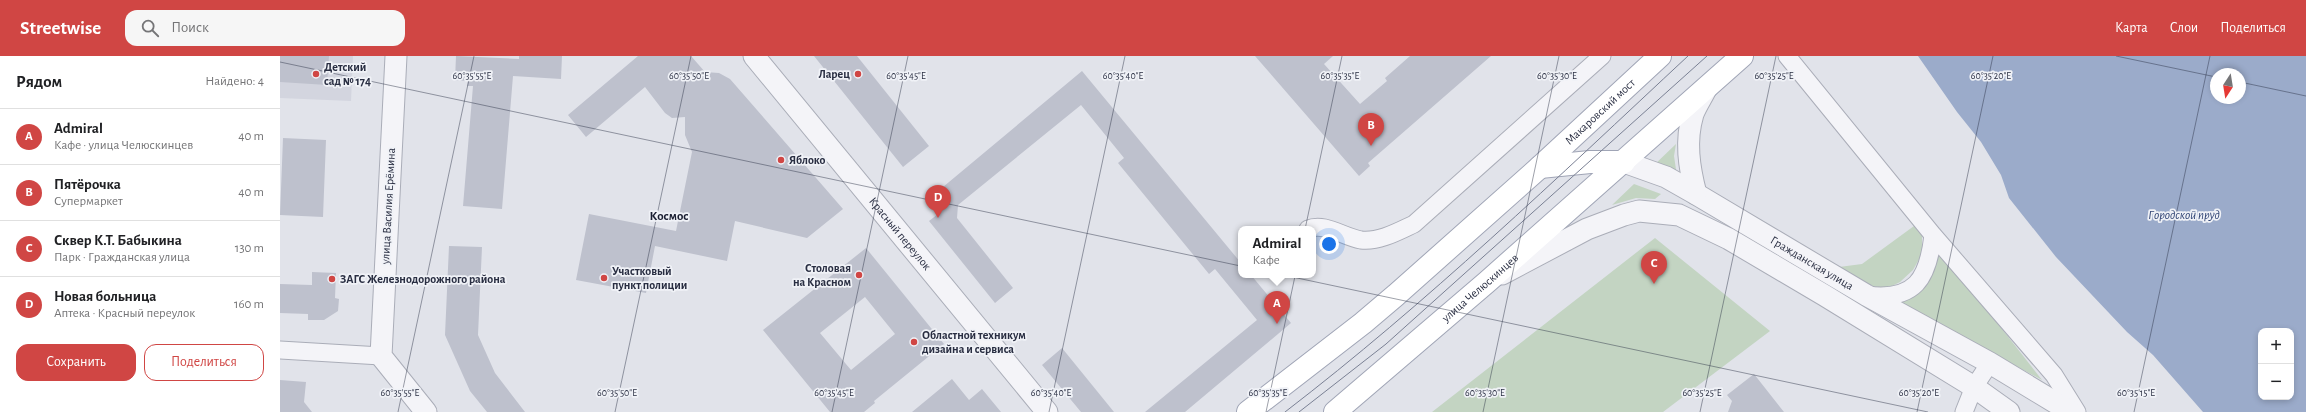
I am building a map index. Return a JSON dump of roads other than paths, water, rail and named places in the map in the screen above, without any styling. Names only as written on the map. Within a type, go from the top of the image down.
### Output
[{"type":"main road","name":"Макаровский мост","points":[[1540,168],[1660,56]]},
{"type":"main road","points":[[1624,162],[1742,56]]},
{"type":"main road","name":"Гражданская улица","points":[[1540,168],[1590,162],[1624,162]]},
{"type":"main road","name":"улица Челюскинцев","points":[[1335,412],[1624,162]]},
{"type":"main road","points":[[1248,412],[1363,323],[1540,168]]},
{"type":"street","name":"улица Василия Ерёмина","points":[[381,356],[396,56]]},
{"type":"street","name":"Красный переулок","points":[[754,56],[1046,412]]},
{"type":"street","points":[[1316,226],[1361,240],[1382,238],[1414,224],[1602,56]]},
{"type":"street","points":[[1787,56],[1933,235],[2054,375],[2077,412]]},
{"type":"street","points":[[1696,194],[1690,171],[1688,150],[1693,114],[1709,87]]},
{"type":"street","name":"Гражданская улица","points":[[1624,162],[1666,177],[1866,295],[1990,363],[2071,412]]},
{"type":"street","name":"Гражданская улица","points":[[1487,282],[1587,229],[1624,214],[1639,212],[1679,214],[1729,239],[1974,387],[2009,412]]},
{"type":"street","points":[[1866,295],[1885,298],[1901,294],[1915,287],[1929,262],[1933,235]]},
{"type":"street","points":[[280,350],[381,356],[426,412]]},
{"type":"street","points":[[1964,412],[1974,387],[1990,363]]},
{"type":"water","name":"Городской пруд","points":[[1918,56],[2306,56],[2306,412],[2203,412],[2153,355],[2127,332],[2056,257],[2009,198],[2001,175],[1981,142],[1957,112]]},
{"type":"tram line","points":[[1285,412],[1389,328],[1491,239],[1688,56]]},
{"type":"tram line","points":[[1299,412],[1386,344],[1707,56]]},
{"type":"place","name":"Детский сад № 174","points":[[316,74]]},
{"type":"place","name":"Ларец","points":[[858,74]]},
{"type":"place","name":"Пятёрочка","points":[[1371,146]]},
{"type":"place","name":"Яблоко","points":[[781,160]]},
{"type":"place","name":"Новая больница","points":[[938,218]]},
{"type":"place","name":"Столовая на Красном","points":[[859,275]]},
{"type":"place","name":"Участковый пункт полиции","points":[[604,278]]},
{"type":"place","name":"ЗАГС Железнодорожного района","points":[[332,279]]},
{"type":"place","name":"Сквер К.Т. Бабыкина","points":[[1654,284]]},
{"type":"place","name":"Admiral","points":[[1277,324]]},
{"type":"place","name":"Областной техникум дизайна и сервиса","points":[[914,342]]},
{"type":"district","name":"Космос","points":[[669,216]]}]
